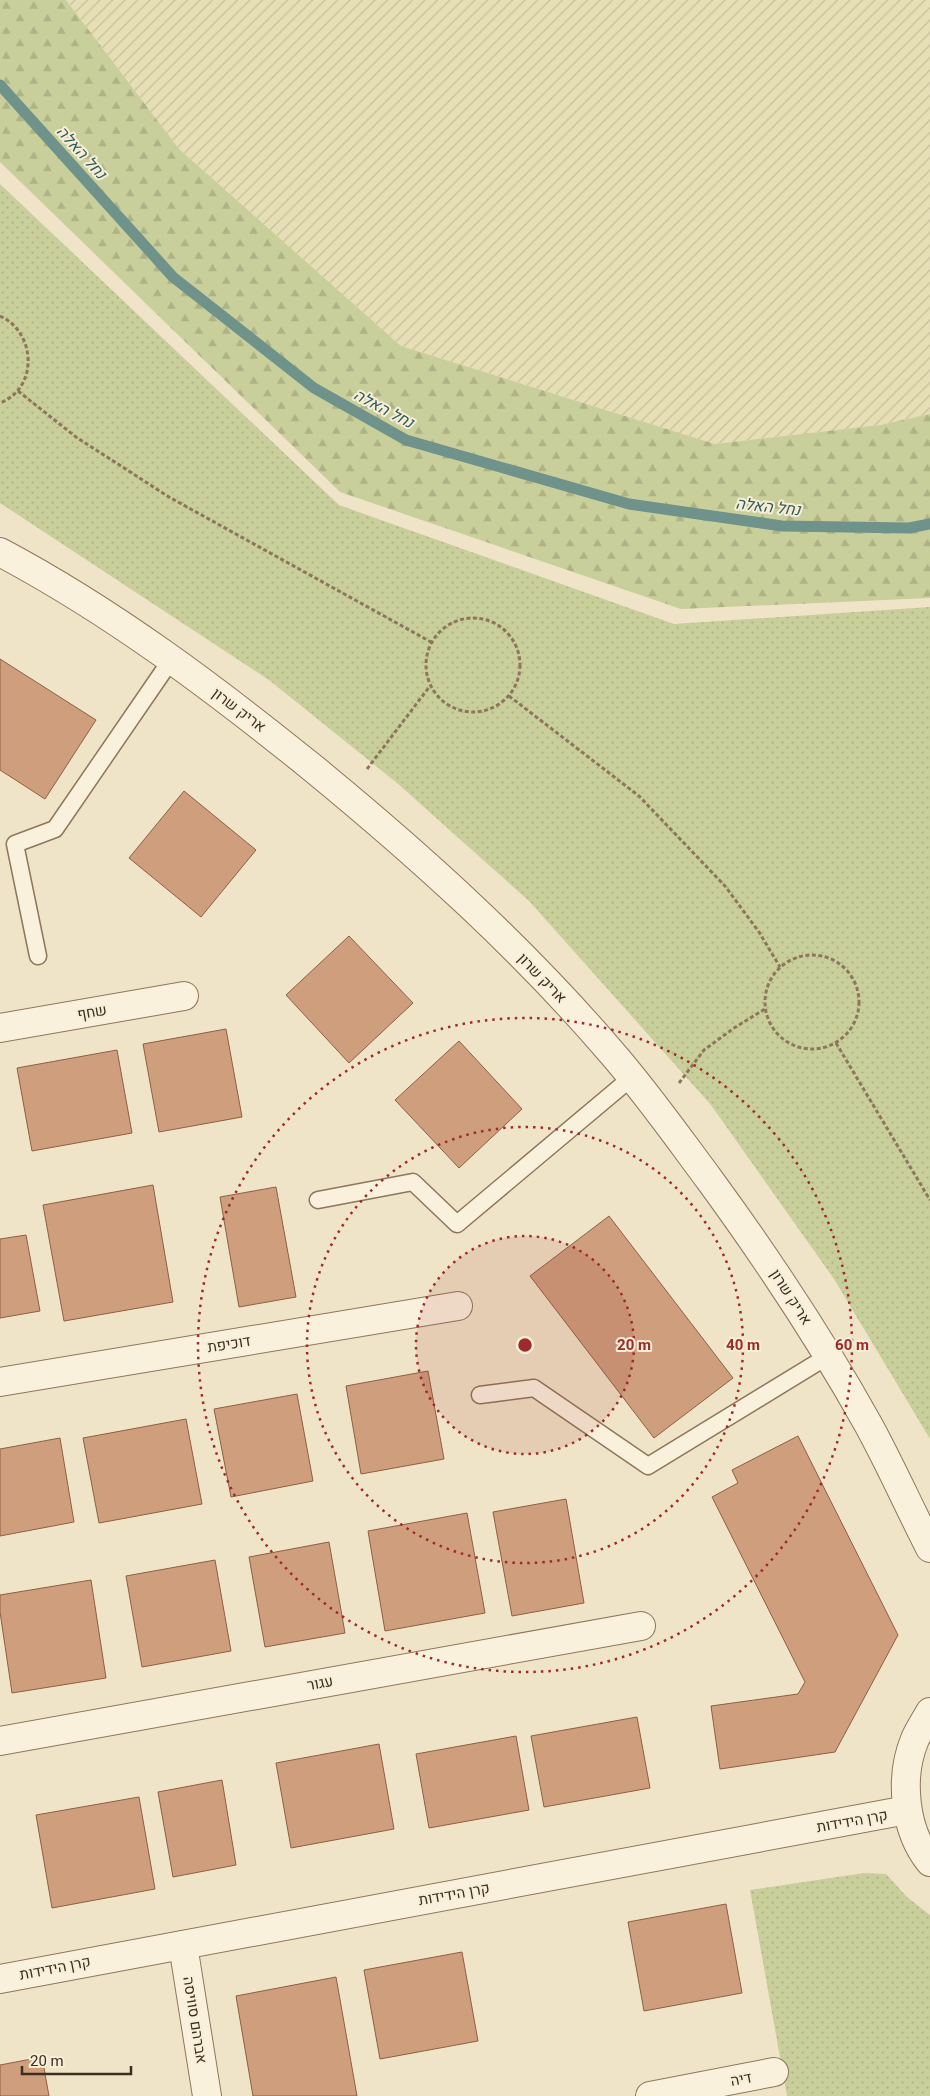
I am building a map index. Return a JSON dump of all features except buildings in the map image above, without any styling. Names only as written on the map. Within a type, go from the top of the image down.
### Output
[{"type":"street","name":"אריק שרון","points":[[0,552],[120,622],[253,720],[434,870],[542,978],[611,1052],[658,1111],[759,1248],[828,1356],[869,1426],[930,1548]]},
{"type":"street","name":"שחף","points":[[0,1028],[184,996]]},
{"type":"street","name":"דוכיפת","points":[[0,1382],[458,1306]]},
{"type":"street","name":"עגור","points":[[0,1741],[641,1626]]},
{"type":"street","points":[[930,1712],[914,1740],[906,1774],[907,1810],[922,1852],[930,1862]]},
{"type":"street","name":"קרן הידידות","points":[[0,1979],[907,1810]]},
{"type":"street","name":"אברהם סוויסה","points":[[183,1945],[207,2096]]},
{"type":"street","name":"דיה","points":[[650,2096],[774,2072]]},
{"type":"lane","points":[[38,956],[15,844],[55,829],[172,660]]},
{"type":"lane","points":[[318,1200],[413,1182],[457,1224],[631,1078]]},
{"type":"lane","points":[[480,1395],[534,1388],[648,1466],[828,1356]]},
{"type":"path","points":[[0,316],[8,320],[20,332],[27,346],[28,369],[18,390],[0,403]]},
{"type":"path","points":[[18,390],[76,437],[169,497],[431,642]]},
{"type":"path","points":[[469,617],[485,619],[500,625],[511,637],[520,658],[517,682],[509,696],[497,706],[482,711],[467,712],[452,708],[439,699],[430,686],[426,672],[426,656],[431,642],[440,630],[454,621],[469,617]]},
{"type":"path","points":[[346,796],[430,686]]},
{"type":"path","points":[[509,696],[639,796],[725,886],[759,932],[780,967]]},
{"type":"path","points":[[808,954],[825,956],[839,962],[851,973],[859,996],[856,1019],[848,1033],[836,1043],[822,1048],[806,1049],[792,1045],[779,1036],[770,1024],[765,1009],[765,994],[770,979],[780,967],[793,958],[808,954]]},
{"type":"path","points":[[658,1111],[704,1050],[734,1028],[765,1009]]},
{"type":"path","points":[[836,1043],[930,1200]]},
{"type":"shaded area","points":[[66,0],[930,0],[930,414],[880,425],[715,444],[401,346],[179,149]]},
{"type":"green space","points":[[0,0],[66,0],[179,149],[401,346],[715,444],[880,425],[930,414],[930,598],[681,609],[340,492],[0,162]]},
{"type":"green space","points":[[0,184],[339,505],[674,624],[930,607],[930,1439],[834,1279],[711,1105],[529,901],[397,783],[269,680],[0,503]]},
{"type":"green space","points":[[864,1873],[886,1874],[907,1897],[930,1915],[930,2096],[787,2096],[750,1890]]},
{"type":"waterway","name":"נחל האלה","points":[[0,85],[173,277],[314,388],[406,440],[629,504],[782,526],[909,528],[930,524]]}]
